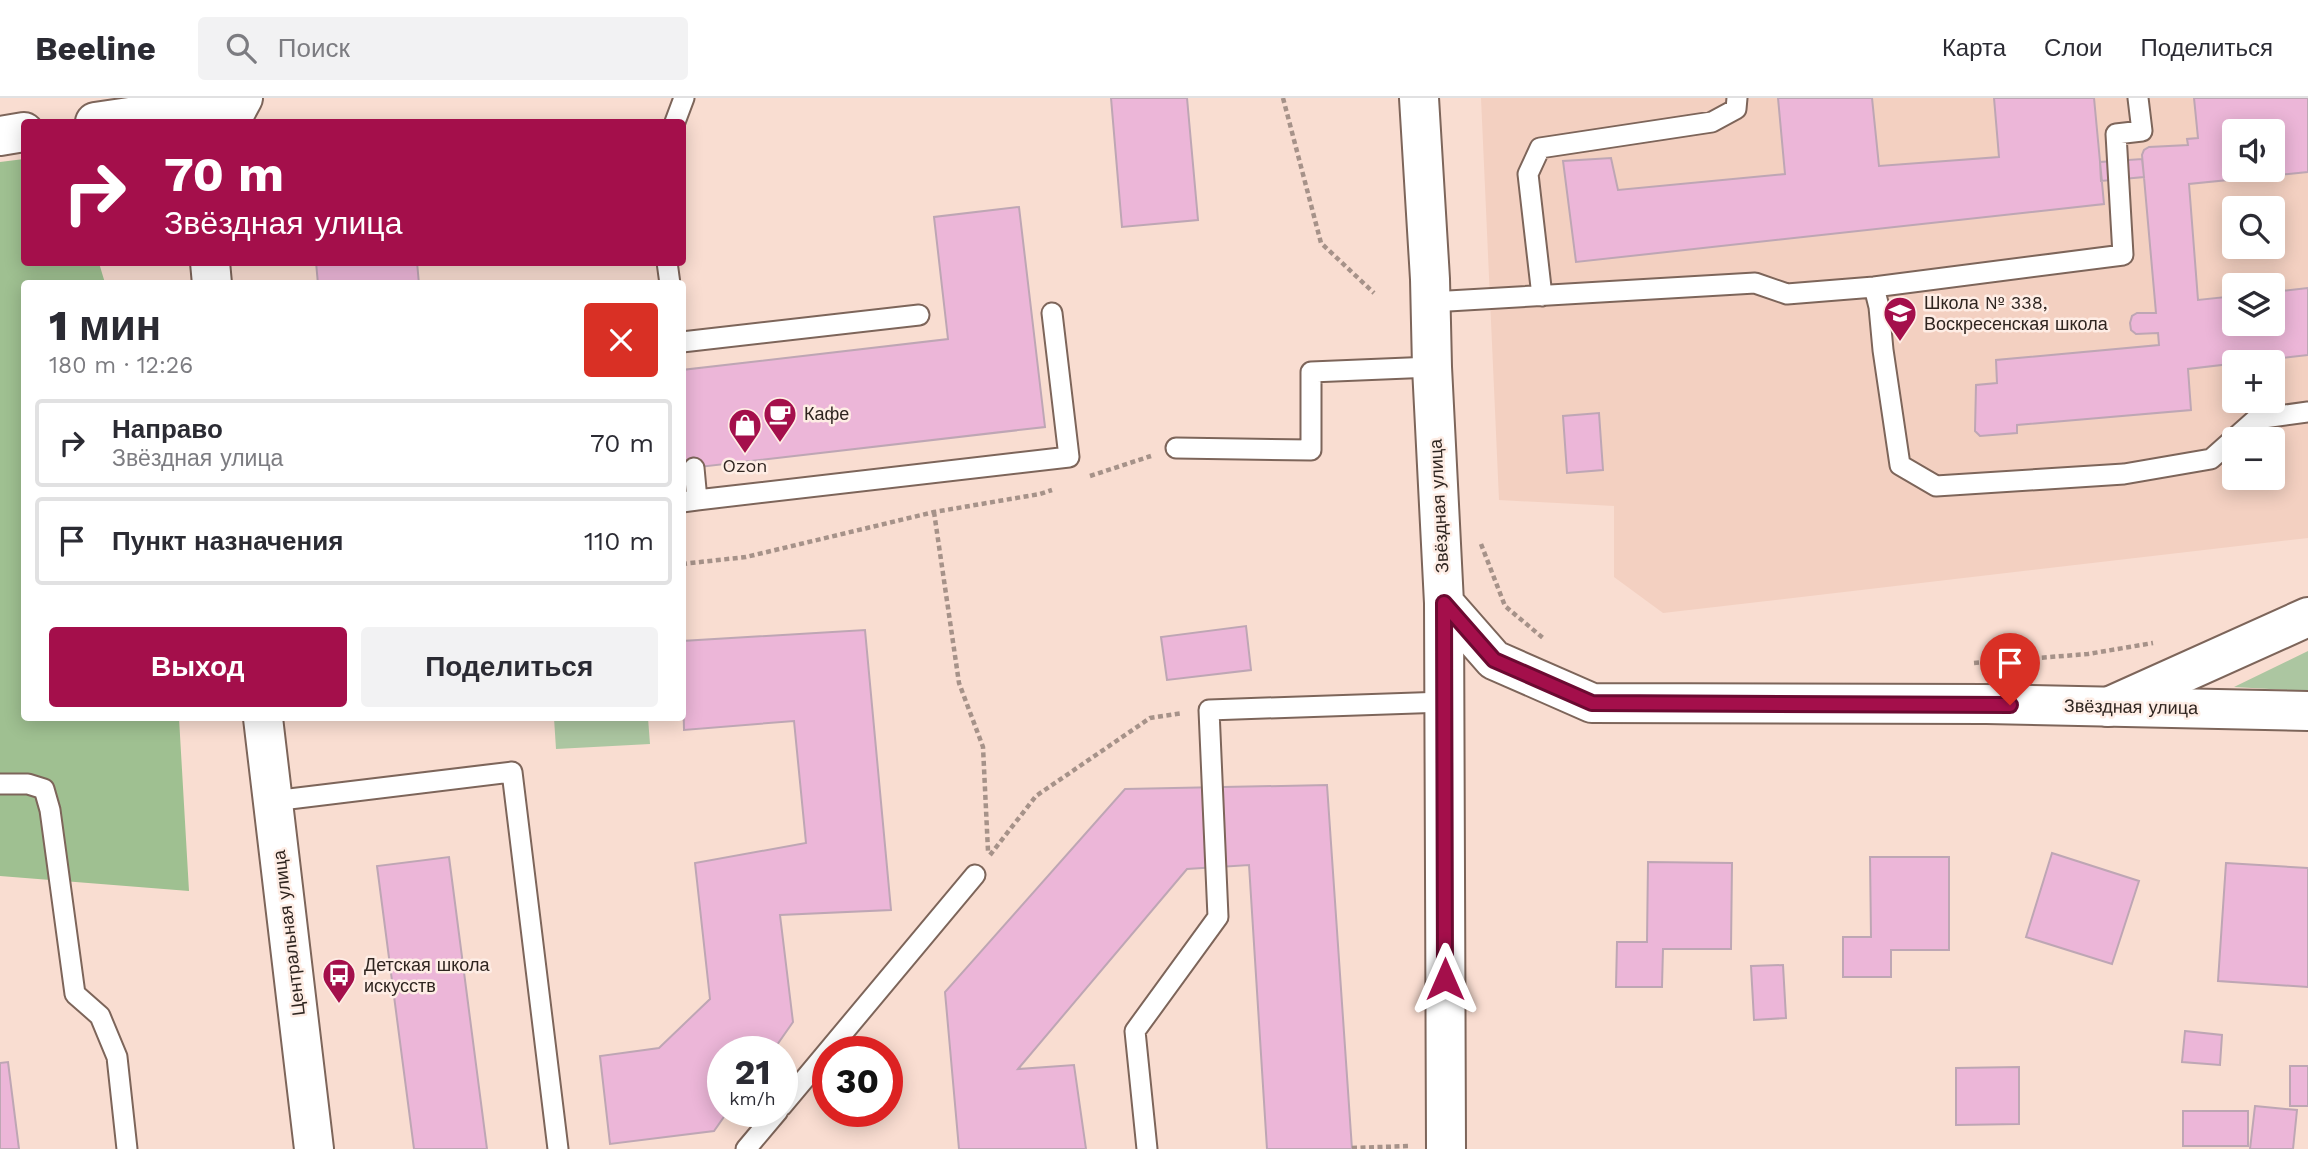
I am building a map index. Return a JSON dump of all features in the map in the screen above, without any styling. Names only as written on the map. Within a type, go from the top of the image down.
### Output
[{"type":"street","name":"Звёздная улица","points":[[1419,98],[1444,603],[1494,660],[1592,703],[1986,704],[2308,711]]},
{"type":"street","points":[[103,119],[132,108],[236,110]]},
{"type":"street","points":[[0,136],[21,132]]},
{"type":"street","points":[[1444,603],[1446,1147]]},
{"type":"street","points":[[2108,707],[2308,617]]},
{"type":"street","name":"Центральная улица","points":[[263,721],[314,1149]]},
{"type":"lane","points":[[676,119],[684,98]]},
{"type":"lane","points":[[1542,296],[1528,174],[1541,148],[1712,122],[1736,109],[1737,98]]},
{"type":"lane","points":[[1431,302],[1755,282],[1787,295],[1874,287],[2123,255],[2116,134],[2142,131],[2138,98]]},
{"type":"lane","points":[[1874,287],[1900,465],[1936,486],[2124,474],[2211,459],[2256,419],[2308,411]]},
{"type":"lane","points":[[694,468],[690,501],[1069,457],[1052,313]]},
{"type":"lane","points":[[686,342],[919,315]]},
{"type":"lane","points":[[1176,448],[1311,450],[1311,372],[1432,367]]},
{"type":"lane","points":[[1147,1149],[1135,1031],[1218,917],[1209,710],[1445,702]]},
{"type":"lane","points":[[273,801],[512,772],[558,1149]]},
{"type":"lane","points":[[0,785],[28,784],[44,789],[50,810],[75,994],[100,1016],[117,1057],[127,1149]]},
{"type":"lane","points":[[798,1087],[975,875]]},
{"type":"lane","points":[[746,1149],[765,1127]]},
{"type":"path","points":[[1283,98],[1321,243],[1374,293]]},
{"type":"path","points":[[1084,478],[1176,448]]},
{"type":"path","points":[[686,564],[746,557],[934,512],[1040,494],[1062,486]]},
{"type":"path","points":[[934,512],[959,683],[983,747],[988,858],[1036,796],[1150,718],[1209,710]]},
{"type":"path","points":[[1478,537],[1505,606],[1551,645]]},
{"type":"path","points":[[1968,664],[2088,654],[2164,642]]},
{"type":"path","points":[[1352,1149],[1446,1147]]},
{"type":"shaded area","name":"Школа № 338, Воскресенская школа","points":[[1481,98],[2308,98],[2308,538],[1663,613],[1614,577],[1614,506],[1499,500]]},
{"type":"green space","points":[[21,159],[21,266],[100,266],[104,280],[21,280],[21,721],[179,721],[189,891],[0,876],[0,162]]},
{"type":"green space","points":[[2308,651],[2308,691],[2234,687]]},
{"type":"green space","points":[[554,721],[648,721],[650,744],[556,749]]},
{"type":"building","points":[[1111,98],[1187,98],[1198,220],[1122,227]]},
{"type":"building","points":[[1778,98],[1872,98],[1879,166],[1999,157],[1994,98],[2094,98],[2104,204],[1576,262],[1563,161],[1611,158],[1618,190],[1785,174]]},
{"type":"building","points":[[2194,98],[2308,98],[2308,172],[2285,174],[2285,119],[2222,119],[2222,181],[2189,184],[2198,300],[2222,297],[2222,336],[2285,336],[2285,291],[2308,288],[2308,355],[2285,358],[2285,350],[2222,350],[2222,365],[2188,369],[2191,410],[2017,425],[2017,433],[1980,436],[1975,431],[1976,385],[1997,383],[1996,360],[2159,345],[2158,333],[2136,334],[2131,330],[2130,323],[2132,316],[2137,313],[2156,313],[2142,155],[2149,147],[2188,145],[2187,139],[2198,138]]},
{"type":"building","points":[[2142,159],[2144,177],[2101,181],[2100,162]]},
{"type":"building","points":[[1019,207],[1045,427],[686,469],[686,370],[948,339],[934,217]]},
{"type":"building","points":[[316,266],[417,266],[419,280],[318,280]]},
{"type":"building","points":[[1599,413],[1603,470],[1567,473],[1563,416]]},
{"type":"building","points":[[1246,626],[1251,670],[1167,680],[1161,637]]},
{"type":"building","points":[[865,630],[891,910],[780,915],[793,1022],[783,1036],[707,1036],[707,1127],[717,1127],[714,1131],[610,1144],[600,1056],[659,1048],[710,999],[695,863],[806,843],[794,721],[684,730],[684,721],[686,721],[686,641]]},
{"type":"building","points":[[1327,785],[1352,1149],[1267,1149],[1249,865],[1187,869],[1018,1069],[1074,1065],[1086,1149],[959,1149],[945,992],[1125,789]]},
{"type":"building","points":[[2052,853],[2139,881],[2112,964],[2026,937]]},
{"type":"building","points":[[449,857],[487,1149],[414,1149],[377,866]]},
{"type":"building","points":[[1870,857],[1949,857],[1949,950],[1891,950],[1891,977],[1843,977],[1843,937],[1871,937]]},
{"type":"building","points":[[1648,862],[1732,863],[1731,949],[1663,949],[1662,987],[1616,987],[1617,942],[1647,942]]},
{"type":"building","points":[[2226,863],[2308,868],[2308,987],[2218,981]]},
{"type":"building","points":[[1783,965],[1786,1018],[1754,1020],[1751,966]]},
{"type":"building","points":[[2185,1031],[2222,1035],[2220,1065],[2182,1062]]},
{"type":"building","points":[[8,1062],[19,1149],[0,1149],[0,1063]]},
{"type":"building","points":[[2290,1066],[2308,1066],[2308,1106],[2290,1106]]},
{"type":"building","points":[[2019,1067],[2019,1124],[1956,1125],[1956,1068]]},
{"type":"building","points":[[2255,1106],[2297,1110],[2293,1149],[2250,1149]]},
{"type":"building","points":[[2183,1111],[2248,1111],[2248,1146],[2183,1146]]},
{"type":"place","name":"Школа № 338, Воскресенская школа","points":[[1900,343]]},
{"type":"place","name":"Кафе","points":[[780,444]]},
{"type":"place","name":"Ozon","points":[[745,455]]},
{"type":"place","name":"Детская школа искусств","points":[[339,1005]]},
{"type":"route","points":[[1445,979],[1444,603],[1494,660],[1592,703],[2010,705]]}]
